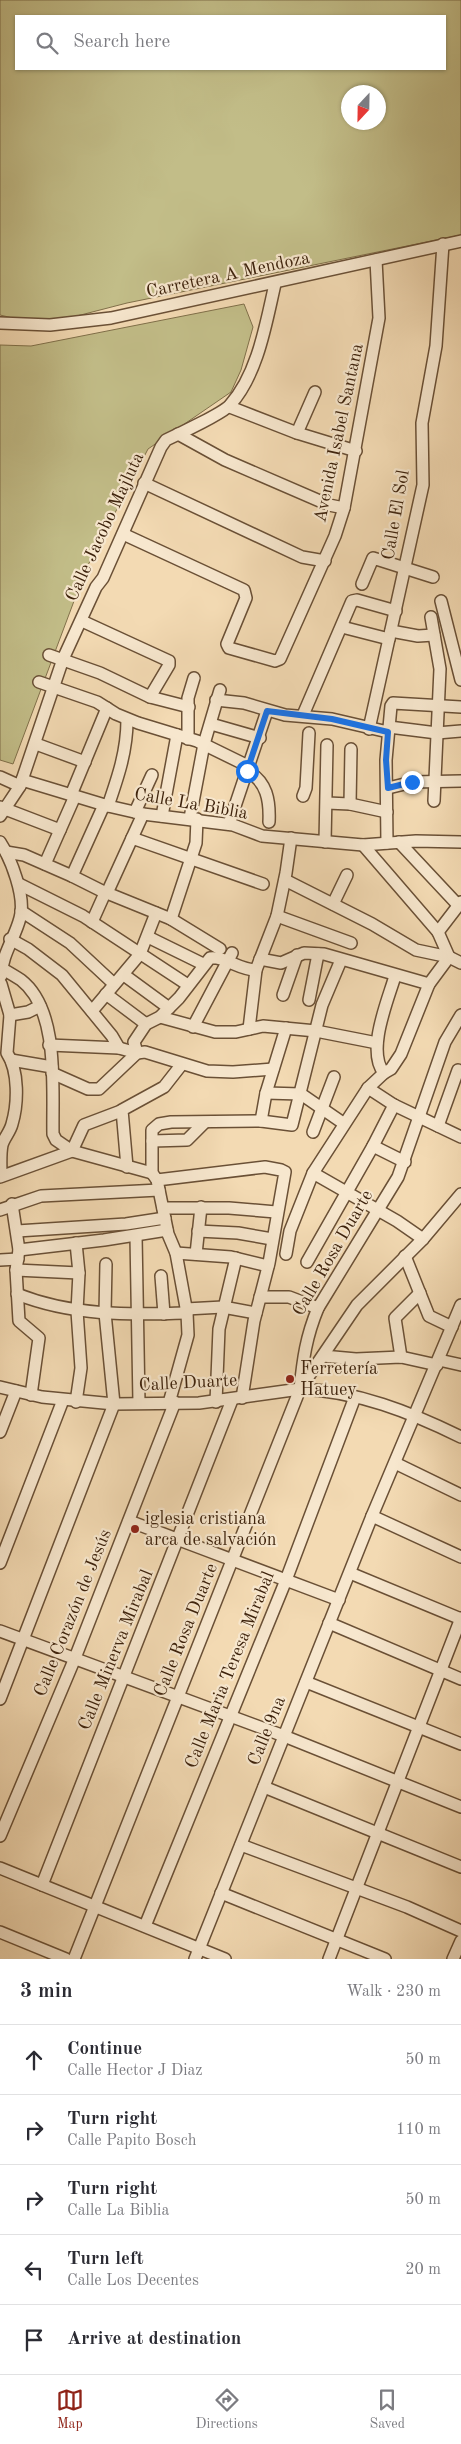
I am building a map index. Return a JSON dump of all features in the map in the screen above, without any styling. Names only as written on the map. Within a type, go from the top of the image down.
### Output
[{"type":"street","name":"Carretera A Mendoza","points":[[0,323],[50,325],[111,318],[275,284],[461,241]]},
{"type":"street","name":"Calle El Sol","points":[[369,729],[423,485],[422,423],[436,346],[442,244]]},
{"type":"street","name":"Avenida Isabel Santana","points":[[123,534],[244,590],[246,598],[227,644],[233,650],[278,661],[325,560],[344,508],[379,318],[376,260]]},
{"type":"street","points":[[275,284],[260,349],[230,407],[297,433],[356,451]]},
{"type":"street","points":[[297,433],[315,392]]},
{"type":"street","name":"Calle Jacobo Majluta","points":[[2,811],[21,783],[36,744],[63,659],[123,534],[144,483],[166,440],[230,407]]},
{"type":"street","points":[[178,434],[225,460],[329,505],[344,508]]},
{"type":"street","points":[[144,483],[302,557],[325,560]]},
{"type":"street","points":[[362,584],[373,558],[433,577]]},
{"type":"street","points":[[303,715],[352,601],[357,600],[396,612]]},
{"type":"street","points":[[441,600],[461,676]]},
{"type":"street","points":[[431,617],[440,669],[434,801]]},
{"type":"street","points":[[82,621],[169,661],[169,665],[150,696]]},
{"type":"street","points":[[342,627],[390,635],[434,635]]},
{"type":"street","points":[[49,655],[63,659],[150,696],[189,707]]},
{"type":"street","points":[[188,739],[188,698],[194,678]]},
{"type":"street","points":[[40,682],[97,702],[128,720],[204,744],[247,768],[265,787],[270,808],[269,822]]},
{"type":"street","points":[[171,919],[196,843],[193,818],[204,744],[218,695],[267,711],[285,715],[303,715],[332,719],[369,729],[437,733],[461,731]]},
{"type":"street","points":[[387,843],[388,788],[386,760],[393,703],[461,707]]},
{"type":"street","points":[[45,864],[107,708]]},
{"type":"street","points":[[229,824],[247,768],[260,738],[267,711]]},
{"type":"street","points":[[72,876],[106,805],[123,760],[127,742],[128,720]]},
{"type":"street","points":[[211,724],[260,738]]},
{"type":"street","points":[[309,734],[305,792],[387,812]]},
{"type":"street","points":[[162,816],[177,735]]},
{"type":"street","points":[[36,744],[85,762]]},
{"type":"street","points":[[325,842],[327,745]]},
{"type":"street","points":[[350,804],[351,749]]},
{"type":"street","points":[[92,922],[132,838],[152,775]]},
{"type":"street","name":"Calle La Biblia","points":[[0,777],[139,813],[193,818],[229,824],[262,836],[363,845],[399,842],[461,842]]},
{"type":"street","points":[[388,788],[412,782],[435,780],[461,781]]},
{"type":"street","points":[[2,811],[60,830]]},
{"type":"street","points":[[132,838],[263,884]]},
{"type":"street","points":[[249,1029],[258,965],[277,916],[285,880],[290,838]]},
{"type":"street","points":[[0,842],[19,884],[21,911],[21,917],[10,939],[1,968],[0,984],[10,1015],[6,1056],[15,1079],[15,1112],[12,1126],[1,1144],[0,1176],[72,1151],[84,1125],[121,1111],[122,1108],[164,1087],[182,1064]]},
{"type":"street","points":[[399,842],[460,903],[438,932]]},
{"type":"street","points":[[363,845],[438,932],[449,957]]},
{"type":"street","points":[[6,852],[24,855],[106,893],[171,919],[224,952],[245,970],[258,965],[281,963],[297,955],[318,954],[430,984]]},
{"type":"street","points":[[333,904],[346,875]]},
{"type":"street","points":[[285,880],[416,950],[449,957],[461,963]]},
{"type":"street","points":[[19,884],[92,922],[188,985]]},
{"type":"street","points":[[21,911],[70,943],[114,984]]},
{"type":"street","points":[[92,1010],[124,975],[140,954],[156,913]]},
{"type":"street","points":[[277,916],[352,943]]},
{"type":"street","points":[[148,937],[203,964]]},
{"type":"street","points":[[10,939],[49,963],[62,975],[92,1010],[119,1048]]},
{"type":"street","points":[[137,1053],[134,1042],[146,1024],[169,1008],[203,964],[210,958],[224,952]]},
{"type":"street","points":[[193,1027],[224,952]]},
{"type":"street","points":[[309,1000],[318,954]]},
{"type":"street","points":[[283,995],[297,955]]},
{"type":"street","points":[[286,1254],[290,1231],[313,1173],[343,1123],[368,1088],[384,1072],[391,1069],[401,1054],[430,984],[449,957]]},
{"type":"street","points":[[204,1123],[187,1140],[152,1141],[153,1129],[160,1124],[171,1122],[261,1121],[292,1125],[322,1005],[341,960]]},
{"type":"street","points":[[1,968],[22,981],[40,1006],[49,1045],[52,1070],[53,1134],[56,1140],[72,1151],[127,1167],[156,1181]]},
{"type":"street","points":[[124,975],[169,1008]]},
{"type":"street","points":[[384,1072],[376,1059],[377,1043],[395,976]]},
{"type":"street","points":[[106,994],[146,1024]]},
{"type":"street","points":[[10,1015],[28,1012],[40,1006]]},
{"type":"street","name":"Calle Rosa Duarte","points":[[74,1959],[300,1389],[304,1347],[318,1308],[405,1162],[445,1042],[461,1015]]},
{"type":"street","points":[[160,1016],[215,1032],[263,1026],[316,1031],[377,1043]]},
{"type":"street","points":[[261,1121],[266,1093],[286,1028]]},
{"type":"street","points":[[49,1045],[119,1048],[137,1053],[145,1052],[206,1071],[233,1072],[273,1069]]},
{"type":"street","points":[[6,1056],[52,1070],[93,1090],[99,1089],[137,1053]]},
{"type":"street","points":[[438,1126],[458,1070]]},
{"type":"street","points":[[313,1132],[334,1077]]},
{"type":"street","points":[[368,1088],[394,1105],[461,1137]]},
{"type":"street","points":[[266,1093],[301,1094],[343,1123]]},
{"type":"street","points":[[307,1262],[345,1192],[373,1146],[394,1105]]},
{"type":"street","points":[[121,1111],[127,1167]]},
{"type":"street","name":"Calle Corazón de Jesús","points":[[0,1836],[75,1658],[129,1521],[172,1402],[188,1334],[187,1311],[176,1253],[156,1181],[152,1141]]},
{"type":"street","points":[[373,1146],[405,1162]]},
{"type":"street","name":"Calle Minerva Mirabal","points":[[42,1884],[178,1540],[237,1399],[268,1266],[276,1212],[285,1172],[264,1167],[156,1181]]},
{"type":"street","points":[[313,1173],[378,1209],[422,1239]]},
{"type":"street","points":[[0,1210],[12,1204],[41,1196],[156,1181]]},
{"type":"street","points":[[300,1389],[358,1305],[422,1239],[461,1194]]},
{"type":"street","points":[[12,1204],[17,1231],[19,1321],[39,1338],[31,1395]]},
{"type":"street","points":[[17,1231],[126,1224],[165,1219],[201,1208],[276,1212]]},
{"type":"street","points":[[196,1254],[201,1208]]},
{"type":"street","points":[[18,1260],[76,1243],[136,1236],[165,1219]]},
{"type":"street","points":[[198,1231],[238,1233],[272,1239]]},
{"type":"street","points":[[136,1236],[139,1403]]},
{"type":"street","points":[[76,1243],[79,1273],[77,1311],[81,1368],[76,1402]]},
{"type":"street","points":[[176,1253],[236,1258],[268,1266]]},
{"type":"street","points":[[405,1256],[429,1316],[452,1327]]},
{"type":"street","points":[[216,1402],[218,1338],[223,1307],[236,1258]]},
{"type":"street","points":[[0,1260],[18,1260],[79,1273]]},
{"type":"street","points":[[0,1699],[114,1404],[105,1313],[106,1264]]},
{"type":"street","points":[[161,1276],[164,1314]]},
{"type":"street","points":[[402,1357],[395,1318],[420,1293]]},
{"type":"street","points":[[17,1294],[77,1311],[164,1314],[223,1307],[256,1314]]},
{"type":"street","points":[[260,1297],[289,1297],[318,1308]]},
{"type":"street","name":"Calle 9na","points":[[197,1954],[372,1516],[461,1305]]},
{"type":"street","points":[[323,1356],[356,1359],[402,1357],[461,1365]]},
{"type":"street","name":"Calle Duarte","points":[[0,1387],[31,1395],[76,1402],[114,1404],[216,1402],[300,1389],[355,1397],[416,1415],[461,1437]]},
{"type":"street","points":[[0,1432],[16,1392]]},
{"type":"street","name":"Calle Maria Teresa Mirabal","points":[[145,1926],[286,1580],[355,1397]]},
{"type":"street","points":[[0,1563],[63,1400]]},
{"type":"street","points":[[395,1463],[461,1495]]},
{"type":"street","points":[[372,1516],[461,1557]]},
{"type":"street","points":[[129,1521],[339,1600]]},
{"type":"street","points":[[329,1959],[461,1619],[350,1573]]},
{"type":"street","points":[[329,1623],[461,1679]]},
{"type":"street","points":[[0,1631],[284,1736],[461,1807]]},
{"type":"street","points":[[306,1682],[461,1744]]},
{"type":"street","points":[[264,1787],[461,1867]]},
{"type":"street","points":[[241,1844],[461,1931]]},
{"type":"street","points":[[0,1868],[145,1926],[197,1954],[225,1959]]},
{"type":"street","points":[[221,1893],[385,1959]]},
{"type":"street","points":[[0,1932],[66,1959]]},
{"type":"street","points":[[453,1959],[461,1941]]},
{"type":"shaded area","points":[[0,0],[461,0],[461,235],[127,303],[42,325],[0,315]]},
{"type":"shaded area","points":[[244,304],[253,327],[241,370],[231,392],[148,449],[86,569],[13,764],[0,760],[0,345],[31,346]]},
{"type":"place","name":"Ferretería Hatuey","points":[[290,1379]]},
{"type":"place","name":"iglesia cristiana arca de salvación","points":[[135,1529]]},
{"type":"route","points":[[247,771],[260,738],[267,711],[285,715],[303,715],[332,719],[388,732],[386,760],[388,788],[412,782]]}]
